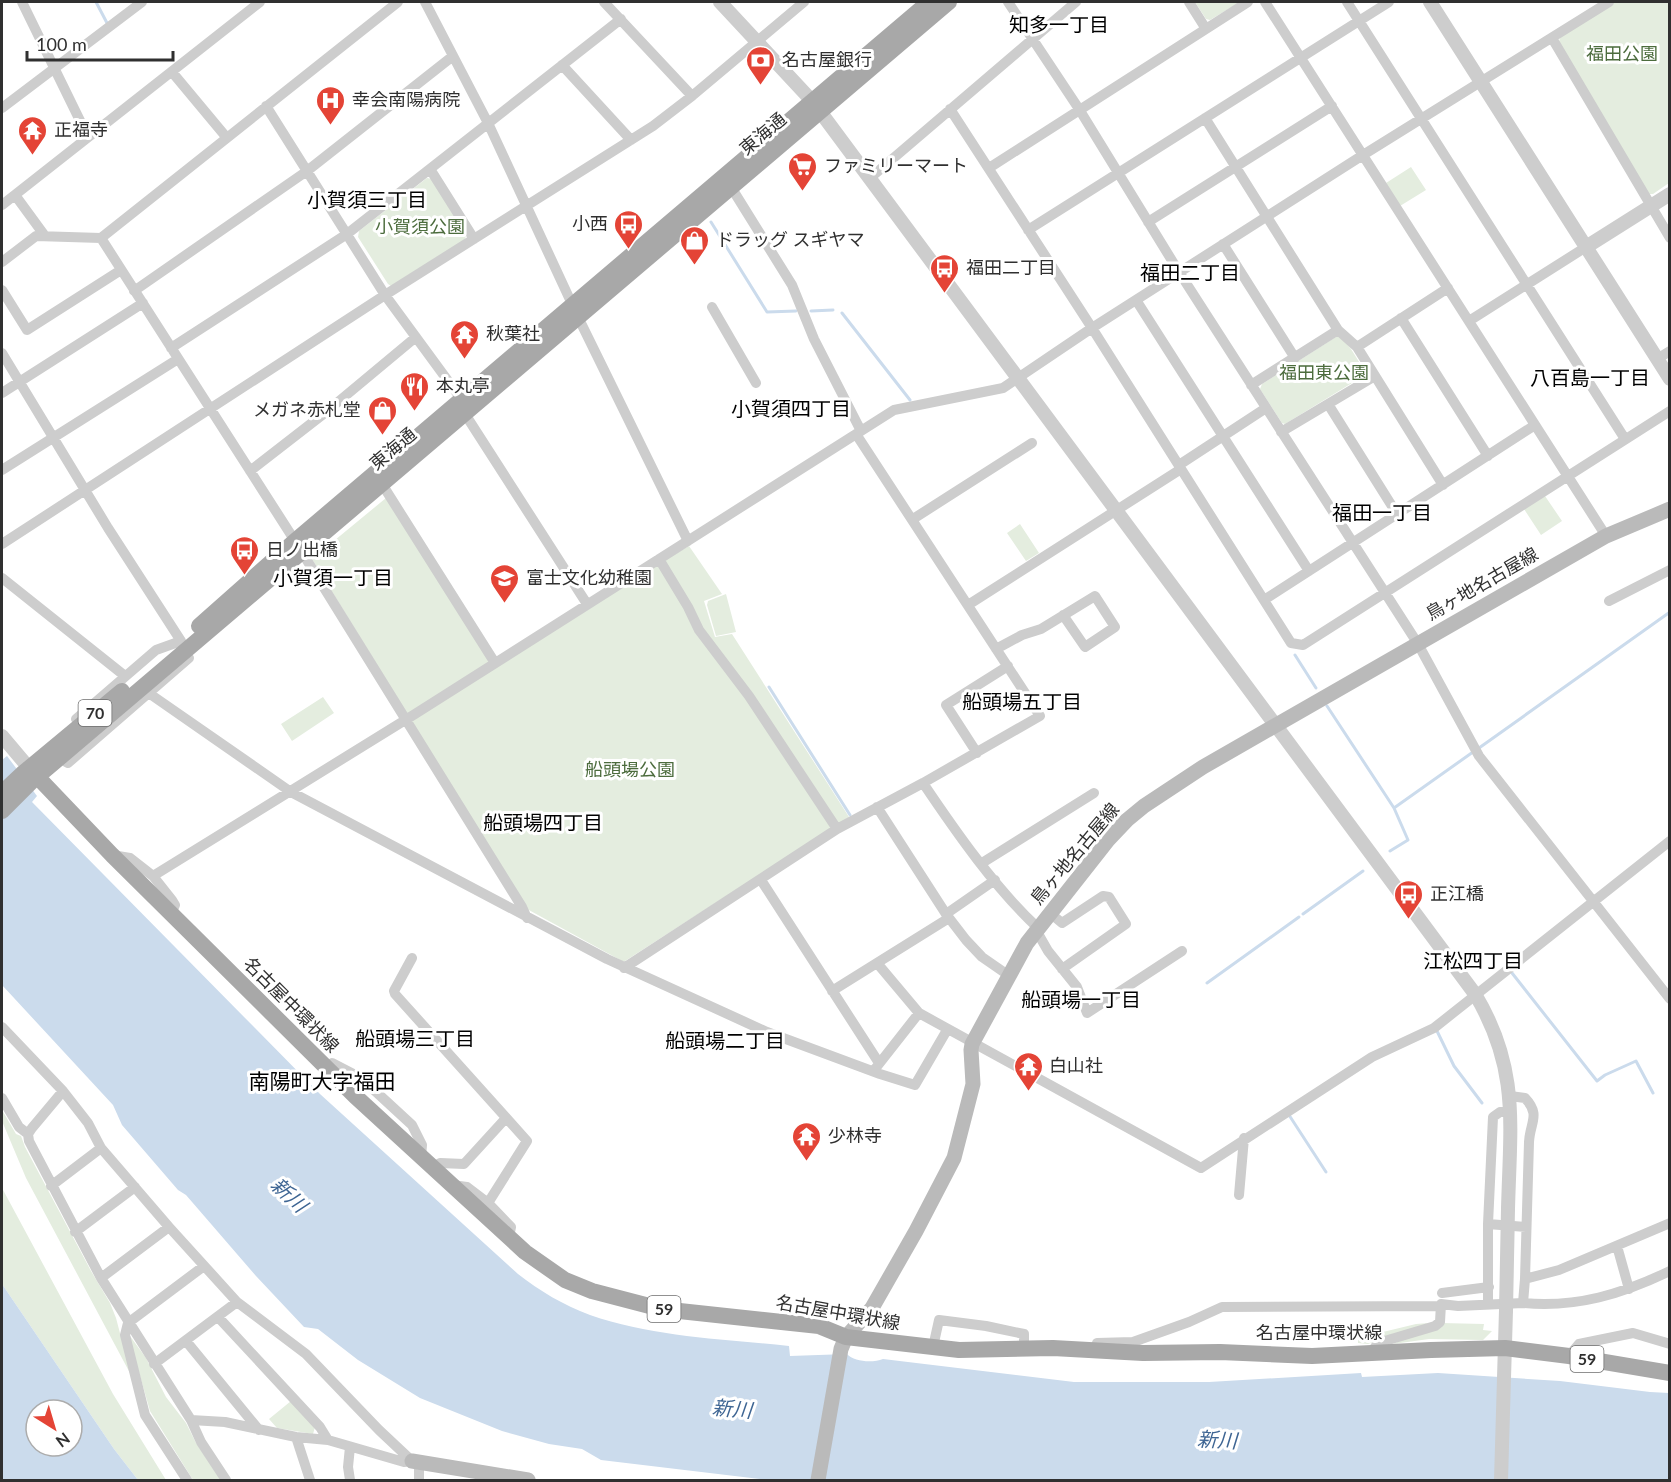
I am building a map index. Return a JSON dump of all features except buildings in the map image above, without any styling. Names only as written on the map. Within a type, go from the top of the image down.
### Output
[{"type":"main road","name":"東海通","points":[[576,311],[731,187],[929,2]]},
{"type":"main road","name":"東海通","points":[[2,794],[30,775],[216,626],[299,547],[463,407],[816,107],[949,2]]},
{"type":"main road","name":"東海通","points":[[2,811],[30,775],[181,641],[382,484],[463,407]]},
{"type":"main road","name":"鳥ヶ地名古屋線","points":[[844,1343],[872,1308],[954,1158],[973,1084],[972,1044],[1008,975],[1037,929],[1108,840],[1127,820],[1162,792],[1203,767],[1606,536],[1670,509]]},
{"type":"main road","name":"名古屋中環状線","points":[[30,775],[327,1068],[452,1185],[546,1268],[565,1280],[592,1291],[661,1309],[819,1326],[844,1343],[959,1350],[1024,1348],[1312,1356],[1505,1348],[1670,1373]]},
{"type":"main road","points":[[818,1480],[844,1343]]},
{"type":"main road","points":[[416,1462],[528,1480]]},
{"type":"street","points":[[22,2],[88,137]]},
{"type":"street","points":[[3,103],[55,70],[142,2]]},
{"type":"street","points":[[2,205],[259,2]]},
{"type":"street","points":[[2,262],[36,236],[101,238],[398,2]]},
{"type":"street","points":[[425,2],[488,123],[688,541]]},
{"type":"street","points":[[604,2],[692,96]]},
{"type":"street","points":[[720,2],[816,107],[1475,993],[1491,1022],[1499,1041],[1510,1096],[1501,1480]]},
{"type":"street","points":[[2,544],[385,295],[653,126],[804,2]]},
{"type":"street","points":[[1008,2],[1079,109],[1179,272],[1418,644],[1479,756],[1670,999]]},
{"type":"street","points":[[869,178],[1076,2]]},
{"type":"street","points":[[1189,2],[1206,29]]},
{"type":"street","points":[[989,168],[1248,2]]},
{"type":"street","points":[[1265,2],[1606,536]]},
{"type":"street","points":[[1347,2],[1624,439]]},
{"type":"street","points":[[1028,230],[1389,2]]},
{"type":"street","points":[[1430,2],[1670,379]]},
{"type":"street","points":[[153,876],[406,720],[894,410],[1003,388],[1266,216],[1609,2]]},
{"type":"street","points":[[171,348],[347,234],[621,19]]},
{"type":"street","points":[[1552,38],[1649,206],[1670,238]]},
{"type":"street","points":[[135,291],[307,171],[453,56]]},
{"type":"street","points":[[562,65],[631,140]]},
{"type":"street","points":[[172,72],[227,138]]},
{"type":"street","points":[[266,106],[385,295],[463,407],[587,604]]},
{"type":"street","points":[[1148,222],[1332,106]]},
{"type":"street","points":[[951,109],[1291,643],[1302,645],[1670,411]]},
{"type":"street","points":[[1205,118],[1338,330],[1357,347],[1443,485]]},
{"type":"street","points":[[430,169],[474,239]]},
{"type":"street","points":[[624,968],[837,829],[1040,716],[859,432],[792,285],[731,187]]},
{"type":"street","points":[[1469,321],[1670,194]]},
{"type":"street","points":[[15,195],[45,236]]},
{"type":"street","points":[[101,238],[299,547],[522,907],[526,918]]},
{"type":"street","points":[[1223,244],[1295,358]]},
{"type":"street","points":[[2,290],[27,330],[122,270]]},
{"type":"street","points":[[1357,347],[1448,288]]},
{"type":"street","points":[[1136,300],[1309,571]]},
{"type":"street","points":[[2,393],[142,303]]},
{"type":"street","points":[[712,307],[756,383]]},
{"type":"street","points":[[1401,318],[1488,456]]},
{"type":"street","points":[[1251,385],[1338,330]]},
{"type":"street","points":[[250,471],[326,412],[416,337]]},
{"type":"street","points":[[1657,359],[1670,351]]},
{"type":"street","points":[[2,353],[84,490],[181,641],[156,651],[50,744]]},
{"type":"street","points":[[2,470],[178,358]]},
{"type":"street","points":[[1281,432],[1375,376]]},
{"type":"street","points":[[1328,404],[1397,514]]},
{"type":"street","points":[[968,605],[1085,529],[1117,511],[1266,408]]},
{"type":"street","points":[[1264,600],[1536,425]]},
{"type":"street","points":[[913,519],[1032,443]]},
{"type":"street","points":[[382,484],[495,663]]},
{"type":"street","points":[[659,559],[688,606],[699,630],[748,696],[837,829]]},
{"type":"street","points":[[1609,601],[1670,570]]},
{"type":"street","points":[[2,578],[125,676]]},
{"type":"street","points":[[996,649],[1022,635],[1041,629],[1095,596],[1115,627],[1085,647],[1064,615]]},
{"type":"street","points":[[66,762],[68,764],[150,694],[198,650],[216,626]]},
{"type":"street","points":[[977,753],[946,705],[1008,666]]},
{"type":"street","points":[[150,694],[291,792],[624,968],[761,1030],[876,1067],[915,1085],[947,1030]]},
{"type":"street","points":[[2,736],[30,775]]},
{"type":"street","points":[[923,783],[950,823],[1037,929],[1048,951],[1077,987],[1087,1012],[1182,951]]},
{"type":"street","points":[[982,863],[1094,793]]},
{"type":"street","points":[[877,807],[947,916],[982,957],[1008,975]]},
{"type":"street","points":[[877,963],[919,1013],[1201,1168],[1372,1057],[1434,1028],[1475,993],[1670,841]]},
{"type":"street","points":[[112,855],[130,858],[153,876],[175,905],[171,914]]},
{"type":"street","points":[[761,880],[832,991],[876,1067]]},
{"type":"street","points":[[832,991],[947,916],[995,880]]},
{"type":"street","points":[[1050,913],[1062,923],[1103,896],[1109,897],[1126,924],[1062,969]]},
{"type":"street","points":[[412,958],[394,991],[395,994],[527,1141],[488,1203]]},
{"type":"street","points":[[876,1067],[919,1013]]},
{"type":"street","points":[[2,1027],[63,1091],[88,1123],[101,1148],[237,1302],[306,1354],[378,1430],[416,1462],[419,1480]]},
{"type":"street","points":[[28,1134],[63,1091]]},
{"type":"street","points":[[1510,1096],[1525,1098],[1535,1113],[1529,1134],[1523,1304]]},
{"type":"street","points":[[2,1098],[19,1127],[28,1134],[29,1141],[51,1186],[101,1278],[191,1420],[201,1442],[226,1480]]},
{"type":"street","points":[[1488,1305],[1488,1224],[1493,1117],[1500,1112],[1510,1112]]},
{"type":"street","points":[[427,1162],[464,1164],[506,1118]]},
{"type":"street","points":[[1239,1195],[1245,1138]]},
{"type":"street","points":[[51,1186],[101,1148]]},
{"type":"street","points":[[452,1185],[467,1187],[488,1203],[511,1227],[509,1237]]},
{"type":"street","points":[[75,1232],[135,1187]]},
{"type":"street","points":[[1525,1279],[1559,1270],[1670,1223]]},
{"type":"street","points":[[1488,1224],[1526,1227]]},
{"type":"street","points":[[101,1278],[169,1227]]},
{"type":"street","points":[[1617,1246],[1629,1290]]},
{"type":"street","points":[[187,1480],[145,1415],[125,1335],[128,1323],[204,1266]]},
{"type":"street","points":[[1084,1350],[1085,1344],[1133,1342],[1189,1322],[1222,1307],[1560,1304],[1580,1302],[1629,1290],[1670,1271]]},
{"type":"street","points":[[1442,1293],[1489,1287]]},
{"type":"street","points":[[154,1364],[237,1302]]},
{"type":"street","points":[[1370,1354],[1378,1343],[1435,1326],[1440,1322],[1441,1306]]},
{"type":"street","points":[[218,1317],[321,1427],[328,1440]]},
{"type":"street","points":[[933,1347],[939,1320],[1024,1334],[1024,1348]]},
{"type":"street","points":[[1569,1356],[1579,1344],[1633,1334],[1670,1344]]},
{"type":"street","points":[[186,1341],[259,1430]]},
{"type":"street","points":[[191,1420],[225,1422],[296,1437],[328,1440],[404,1462],[416,1462]]},
{"type":"street","points":[[296,1437],[310,1480]]},
{"type":"street","points":[[350,1447],[348,1467],[350,1480]]},
{"type":"green space","points":[[1195,2],[1240,2],[1210,20],[1206,19]]},
{"type":"green space","name":"福田公園","points":[[1615,2],[1669,2],[1669,183],[1653,194],[1647,194],[1559,42],[1560,37]]},
{"type":"green space","points":[[1411,167],[1426,190],[1400,206],[1386,183]]},
{"type":"green space","name":"小賀須公園","points":[[427,178],[432,179],[466,235],[465,240],[391,286],[358,237],[359,231]]},
{"type":"green space","name":"福田東公園","points":[[1336,337],[1341,337],[1351,349],[1366,373],[1365,375],[1285,424],[1282,423],[1260,389],[1262,384]]},
{"type":"green space","points":[[1545,496],[1562,521],[1541,535],[1524,509]]},
{"type":"green space","name":"船頭場公園","points":[[386,498],[490,661],[689,546],[722,594],[704,601],[715,637],[732,634],[849,817],[625,961],[527,909],[312,559]]},
{"type":"green space","points":[[1020,524],[1039,553],[1026,561],[1007,533]]},
{"type":"green space","points":[[726,594],[736,632],[716,636],[707,605],[708,601]]},
{"type":"green space","points":[[323,697],[334,713],[292,741],[281,724]]},
{"type":"green space","points":[[2,1110],[16,1134],[21,1136],[110,1303],[131,1375],[26,1178],[2,1121]]},
{"type":"green space","points":[[2,1188],[113,1394],[166,1480],[138,1480],[84,1405],[84,1398],[79,1398],[2,1284]]},
{"type":"green space","points":[[1429,1323],[1368,1344],[1358,1343],[1358,1338]]},
{"type":"green space","points":[[1441,1323],[1484,1324],[1483,1330],[1492,1331],[1483,1340],[1429,1339],[1393,1344]]},
{"type":"green space","points":[[130,1336],[146,1358],[166,1397],[186,1423],[196,1443],[221,1480],[193,1480],[150,1411]]},
{"type":"green space","points":[[291,1401],[315,1427],[313,1434],[277,1428],[269,1419]]},
{"type":"water","name":"新川","points":[[7,756],[37,796],[32,802],[320,1094],[518,1274],[552,1297],[580,1311],[614,1322],[663,1333],[789,1346],[790,1356],[847,1354],[854,1359],[864,1361],[883,1359],[1074,1382],[1209,1382],[1361,1373],[1362,1377],[1438,1373],[1560,1381],[1669,1393],[1669,1480],[769,1480],[601,1460],[582,1449],[549,1444],[502,1431],[420,1398],[358,1360],[318,1329],[304,1327],[186,1195],[178,1190],[122,1125],[113,1105],[2,985],[2,760]]},
{"type":"water","points":[[2,1284],[79,1398],[24,1398],[24,1458],[84,1458],[84,1405],[138,1480],[2,1480]]},
{"type":"waterway","points":[[96,2],[107,23]]},
{"type":"waterway","points":[[711,222],[767,312],[796,311]]},
{"type":"waterway","points":[[811,311],[833,310]]},
{"type":"waterway","points":[[842,313],[910,400]]},
{"type":"waterway","points":[[1479,748],[1670,612]]},
{"type":"waterway","points":[[1295,655],[1316,688]]},
{"type":"waterway","points":[[769,687],[850,815]]},
{"type":"waterway","points":[[1327,706],[1394,808],[1408,840],[1390,851]]},
{"type":"waterway","points":[[1394,808],[1473,752]]},
{"type":"waterway","points":[[1303,914],[1363,871]]},
{"type":"waterway","points":[[1207,983],[1299,917]]},
{"type":"waterway","points":[[1512,973],[1597,1081],[1636,1061],[1653,1093]]},
{"type":"waterway","points":[[1437,1031],[1454,1066],[1482,1103]]},
{"type":"waterway","points":[[1289,1115],[1326,1172]]},
{"type":"place","name":"名古屋銀行","points":[[761,86]]},
{"type":"place","name":"幸会南陽病院","points":[[331,126]]},
{"type":"place","name":"正福寺","points":[[33,156]]},
{"type":"place","name":"ファミリーマート","points":[[803,192]]},
{"type":"place","name":"小西","points":[[629,250]]},
{"type":"place","name":"ドラッグ スギヤマ","points":[[695,266]]},
{"type":"place","name":"福田二丁目","points":[[945,294]]},
{"type":"place","name":"秋葉社","points":[[465,360]]},
{"type":"place","name":"本丸亭","points":[[415,412]]},
{"type":"place","name":"メガネ赤札堂","points":[[382,436]]},
{"type":"place","name":"日ノ出橋","points":[[245,576]]},
{"type":"place","name":"富士文化幼稚園","points":[[505,604]]},
{"type":"place","name":"正江橋","points":[[1409,920]]},
{"type":"place","name":"白山社","points":[[1028,1092]]},
{"type":"place","name":"少林寺","points":[[807,1162]]},
{"type":"district","name":"知多一丁目","points":[[1059,25]]},
{"type":"district","name":"小賀須三丁目","points":[[367,200]]},
{"type":"district","name":"福田二丁目","points":[[1190,273]]},
{"type":"district","name":"八百島一丁目","points":[[1590,378]]},
{"type":"district","name":"小賀須四丁目","points":[[791,409]]},
{"type":"district","name":"福田一丁目","points":[[1382,513]]},
{"type":"district","name":"小賀須一丁目","points":[[333,578]]},
{"type":"district","name":"船頭場五丁目","points":[[1022,702]]},
{"type":"district","name":"船頭場四丁目","points":[[543,823]]},
{"type":"district","name":"江松四丁目","points":[[1473,961]]},
{"type":"district","name":"船頭場一丁目","points":[[1081,1000]]},
{"type":"district","name":"船頭場三丁目","points":[[415,1039]]},
{"type":"district","name":"船頭場二丁目","points":[[725,1041]]},
{"type":"district","name":"南陽町大字福田","points":[[322,1082]]}]
